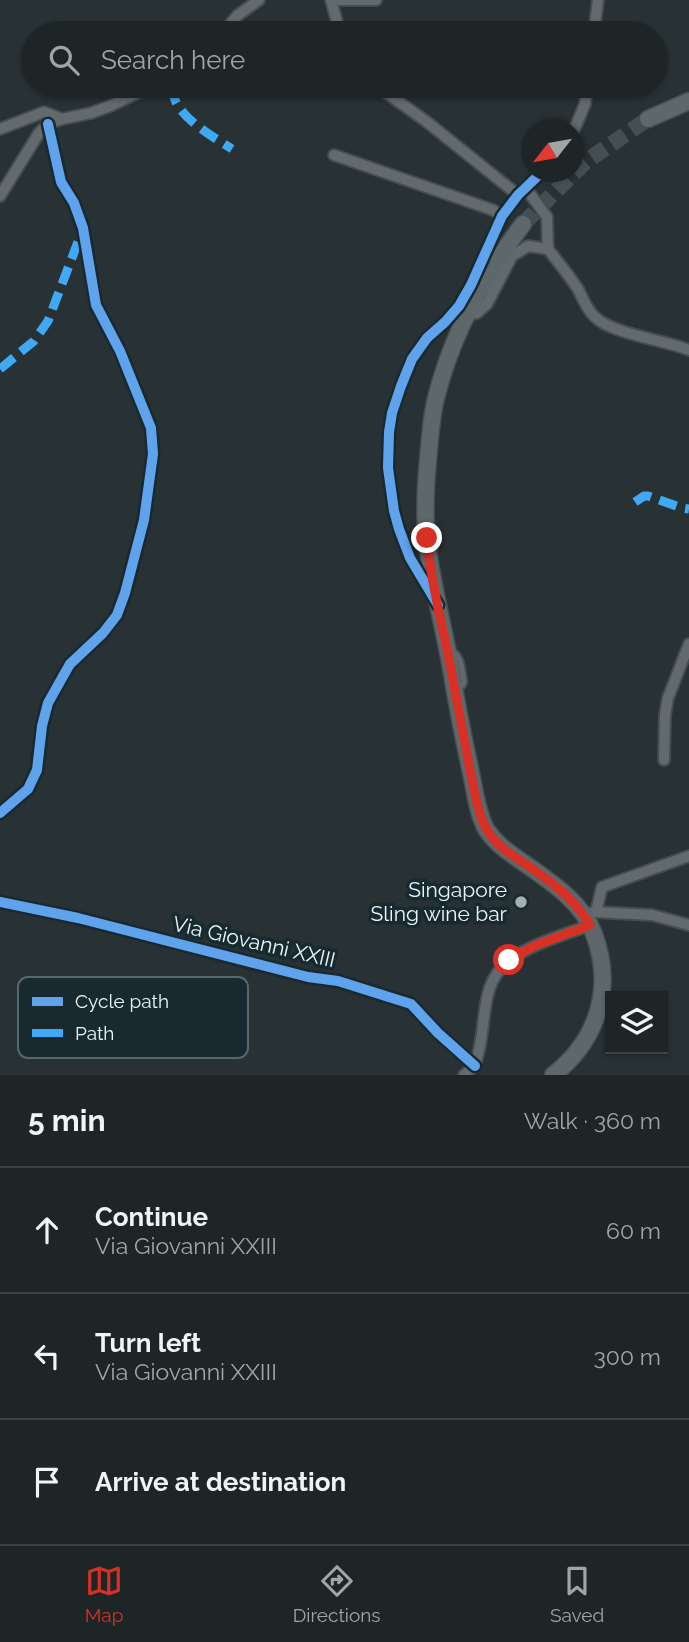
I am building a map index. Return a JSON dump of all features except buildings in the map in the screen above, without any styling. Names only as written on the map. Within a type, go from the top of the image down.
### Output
[{"type":"main road","points":[[648,120],[689,101]]},
{"type":"main road","points":[[523,224],[482,283],[447,361],[431,425],[425,504],[428,549],[438,605],[475,793],[485,827],[503,849],[540,874],[590,917],[602,966],[603,985],[596,1019],[580,1049],[553,1075]]},
{"type":"street","points":[[233,21],[259,0]]},
{"type":"street","points":[[331,0],[337,21]]},
{"type":"street","points":[[339,0],[376,0]]},
{"type":"street","points":[[595,21],[598,0]]},
{"type":"street","points":[[0,196],[39,133],[48,124],[62,118],[91,113],[127,98]]},
{"type":"street","points":[[394,98],[522,191],[547,217],[548,248],[596,319],[622,332],[689,350]]},
{"type":"street","points":[[578,119],[586,98]]},
{"type":"street","points":[[0,129],[44,112],[62,118]]},
{"type":"street","points":[[0,813],[28,789],[37,770],[42,726],[48,703],[70,664],[103,633],[117,615],[144,520],[153,454],[151,428],[120,351],[96,305],[83,228],[74,203],[61,182],[48,124]]},
{"type":"street","points":[[334,155],[502,216]]},
{"type":"street","points":[[438,605],[410,558],[394,511],[388,468],[389,432],[395,402],[412,359],[427,338],[459,306],[502,216],[531,182]]},
{"type":"street","points":[[466,315],[477,313],[487,304],[512,256],[528,246],[548,248]]},
{"type":"street","points":[[664,760],[668,698],[689,644]]},
{"type":"street","points":[[590,917],[602,887],[689,856]]},
{"type":"street","name":"Via Giovanni XXIII","points":[[0,902],[78,918],[308,977],[338,981],[411,1004],[475,1066]]},
{"type":"street","points":[[464,1075],[475,1066],[484,1009],[492,980],[509,960],[590,917],[652,915],[689,925]]},
{"type":"tunnel","points":[[523,224],[585,162],[648,119]]},
{"type":"marked path","points":[[174,98],[190,119],[232,149]]},
{"type":"marked path","points":[[0,369],[34,341],[48,321],[81,234]]},
{"type":"marked path","points":[[635,502],[648,496],[689,509]]},
{"type":"cycle path","points":[[0,813],[28,789],[37,770],[42,726],[48,703],[70,664],[103,633],[117,615],[144,520],[153,454],[151,428],[120,351],[96,305],[83,228],[74,203],[61,182],[48,124]]},
{"type":"cycle path","points":[[438,605],[410,558],[394,511],[388,468],[392,413],[412,359],[427,338],[459,306],[502,216],[532,182]]},
{"type":"cycle path","points":[[0,902],[78,918],[308,977],[338,981],[411,1004],[475,1066]]},
{"type":"place","name":"Singapore Sling wine bar","points":[[521,902]]},
{"type":"route","points":[[427,538],[454,691],[475,793],[485,827],[503,849],[569,898],[590,925],[534,946],[509,960]]}]
